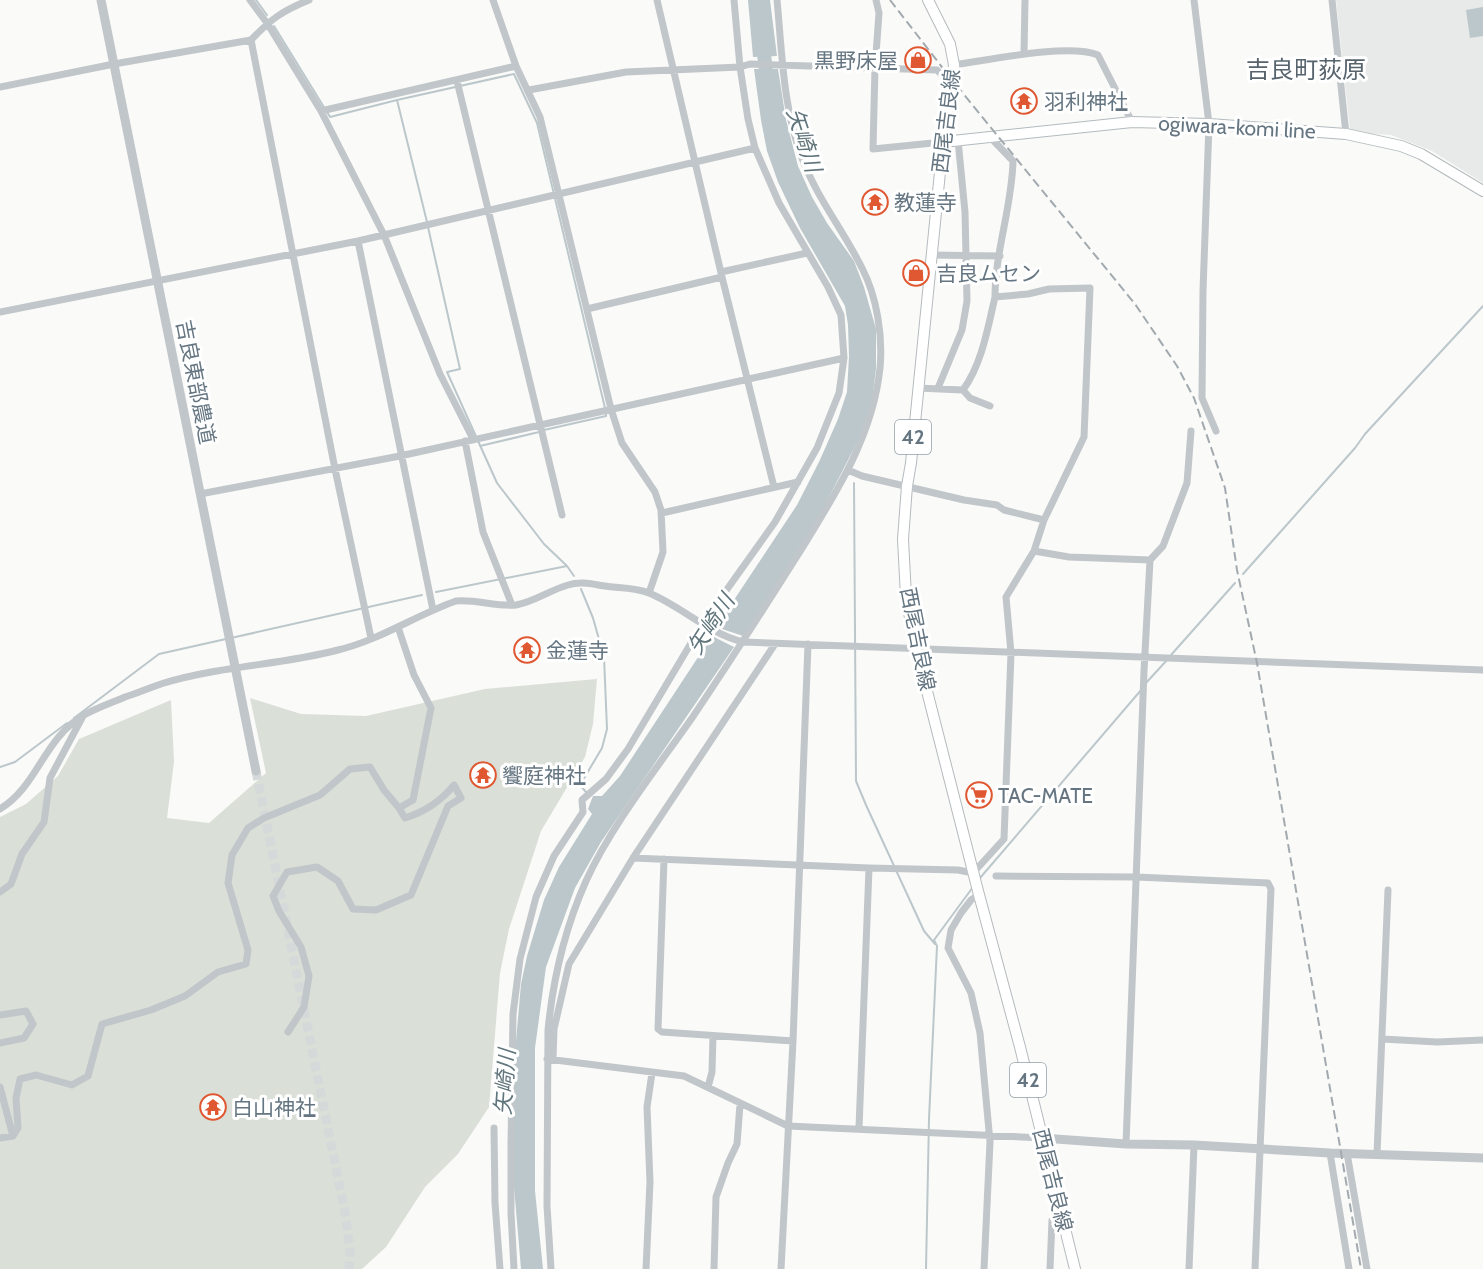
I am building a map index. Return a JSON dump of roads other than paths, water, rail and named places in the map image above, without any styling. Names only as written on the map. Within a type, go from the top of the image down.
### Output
[{"type":"main road","name":"西尾吉良線","points":[[928,0],[950,45],[954,65],[943,141],[907,486],[903,539],[906,597],[916,648],[1019,1041],[1075,1269]]},
{"type":"main road","name":"ogiwara-komi line","points":[[943,141],[991,138],[1132,122],[1209,124],[1346,134],[1401,146],[1421,154],[1483,191]]},
{"type":"street","name":"吉良東部農道","points":[[101,0],[256,771]]},
{"type":"street","points":[[250,0],[267,23],[321,111],[384,235],[440,374],[473,439]]},
{"type":"street","points":[[0,87],[251,40],[267,23],[284,11],[309,0]]},
{"type":"street","points":[[493,0],[516,66],[540,117],[611,409],[622,443],[655,492],[662,513],[663,552],[649,593]]},
{"type":"street","points":[[657,0],[694,163],[774,487]]},
{"type":"street","points":[[514,1269],[511,1213],[513,1014],[520,959],[536,897],[554,856],[583,812],[582,800],[606,779],[628,749],[703,624],[775,522],[817,448],[839,393],[844,358],[841,315],[828,287],[779,203],[755,148],[740,66],[734,0]]},
{"type":"street","points":[[551,1269],[547,1206],[550,1005],[562,947],[587,879],[612,834],[848,470],[867,427],[877,388],[880,364],[877,318],[863,271],[817,193],[800,154],[780,64],[777,0]]},
{"type":"street","points":[[876,0],[879,13],[873,148],[943,141]]},
{"type":"street","points":[[1024,54],[1025,0]]},
{"type":"street","points":[[1194,0],[1209,124],[1202,398],[1216,431]]},
{"type":"street","points":[[1332,0],[1346,134]]},
{"type":"street","points":[[251,40],[335,469],[371,638]]},
{"type":"street","points":[[954,65],[1024,54],[1088,51],[1098,55],[1132,122]]},
{"type":"street","points":[[529,90],[626,72],[750,64],[937,70],[952,85]]},
{"type":"street","points":[[321,111],[516,66]]},
{"type":"street","points":[[457,81],[562,515]]},
{"type":"street","points":[[963,390],[983,346],[996,297],[1000,256],[1012,187],[1013,161],[991,138]]},
{"type":"street","points":[[938,388],[962,330],[968,302],[965,213],[958,140]]},
{"type":"street","points":[[0,312],[358,242],[755,148]]},
{"type":"street","points":[[358,242],[433,610]]},
{"type":"street","points":[[587,309],[807,253]]},
{"type":"street","points":[[931,255],[1000,256]]},
{"type":"street","points":[[633,858],[958,870],[974,873],[1004,839],[1011,653],[1006,597],[1034,551],[1044,520],[1084,437],[1090,288],[1049,289],[1028,294],[996,297]]},
{"type":"street","points":[[200,494],[400,456],[844,358]]},
{"type":"street","points":[[917,388],[963,390],[970,398],[990,406]]},
{"type":"street","points":[[1126,1144],[1144,671],[1150,658],[1150,560],[1163,546],[1187,483],[1191,431]]},
{"type":"street","points":[[465,441],[483,532],[512,605]]},
{"type":"street","points":[[848,470],[862,476],[964,500],[997,505],[1004,510],[1044,520]]},
{"type":"street","points":[[662,513],[798,482]]},
{"type":"street","points":[[1034,551],[1069,557],[1150,560]]},
{"type":"street","points":[[0,809],[16,797],[54,741],[66,728],[82,716],[100,707],[165,683],[234,668],[342,650],[456,601],[512,605],[523,603],[566,585],[582,582],[629,587],[649,593],[703,624],[739,641],[1178,660],[1483,670]]},
{"type":"street","points":[[398,627],[414,675],[431,708],[413,800],[399,808]]},
{"type":"street","points":[[550,1059],[560,996],[569,964],[633,858],[775,644]]},
{"type":"street","points":[[781,1269],[793,1041],[808,644]]},
{"type":"street","points":[[0,892],[11,884],[22,854],[44,822],[50,778],[82,716]]},
{"type":"street","points":[[0,1138],[13,1136],[18,1128],[16,1098],[20,1079],[36,1075],[72,1085],[88,1076],[102,1024],[151,1010],[185,996],[218,972],[246,964],[248,950],[228,883],[232,855],[248,828],[264,818],[320,795],[350,769],[370,766],[405,818],[417,814],[446,795],[454,785],[461,798],[448,806],[411,895],[376,910],[353,909],[338,881],[317,867],[287,872],[273,896],[279,911],[301,947],[309,976],[304,1007],[288,1032]]},
{"type":"street","points":[[664,859],[658,1029],[662,1032],[793,1041]]},
{"type":"street","points":[[859,1128],[869,868]]},
{"type":"street","points":[[996,876],[1137,877],[1268,883],[1271,889],[1255,1269]]},
{"type":"street","points":[[1377,1154],[1388,890]]},
{"type":"street","points":[[979,893],[961,913],[951,930],[948,948],[971,993],[980,1033],[990,1142],[984,1269]]},
{"type":"street","points":[[0,1015],[26,1011],[33,1024],[24,1038],[0,1043]]},
{"type":"street","points":[[708,1086],[712,1072],[713,1036]]},
{"type":"street","points":[[1382,1039],[1437,1042],[1483,1040]]},
{"type":"street","points":[[550,1059],[684,1076],[788,1126],[988,1134],[1126,1144],[1483,1158]]},
{"type":"street","points":[[646,1269],[650,1182],[648,1107],[652,1073]]},
{"type":"street","points":[[0,1088],[13,1136]]},
{"type":"street","points":[[714,1269],[716,1197],[737,1144],[740,1104]]},
{"type":"street","points":[[494,1128],[495,1203],[500,1269]]},
{"type":"street","points":[[1189,1269],[1194,1145]]},
{"type":"street","points":[[1330,1153],[1349,1269]]},
{"type":"street","points":[[1347,1153],[1367,1269]]},
{"type":"street","points":[[1050,1269],[1052,1220],[1061,1217]]},
{"type":"waterway","points":[[256,0],[267,15]]},
{"type":"waterway","points":[[274,26],[330,117],[397,100],[427,222]]},
{"type":"waterway","name":"矢崎川","points":[[762,38],[768,87]]},
{"type":"waterway","points":[[397,100],[514,74],[537,123],[605,408]]},
{"type":"waterway","points":[[428,227],[460,369],[447,372],[497,483],[544,544],[574,576]]},
{"type":"waterway","points":[[1243,574],[1365,434],[1483,306]]},
{"type":"waterway","points":[[544,430],[606,416],[606,413]]},
{"type":"waterway","points":[[480,446],[539,432]]},
{"type":"waterway","points":[[854,483],[856,781],[924,931],[935,944]]},
{"type":"waterway","points":[[436,592],[567,566]]},
{"type":"waterway","points":[[1171,655],[1235,583]]},
{"type":"waterway","points":[[581,589],[593,618],[604,657],[607,729],[602,748],[580,785],[586,792]]},
{"type":"waterway","points":[[231,638],[422,595]]},
{"type":"waterway","points":[[74,718],[159,654],[226,639]]},
{"type":"waterway","points":[[1145,684],[1168,659]]},
{"type":"waterway","points":[[980,878],[1142,689]]},
{"type":"waterway","points":[[0,767],[15,762],[67,723]]},
{"type":"waterway","points":[[926,1269],[929,1119],[937,946],[934,940],[973,887]]},
{"type":"tunnel","points":[[256,771],[345,1213],[350,1250],[349,1269]]},
{"type":"railway","points":[[890,0],[952,80],[1135,304],[1177,366],[1194,398],[1225,488],[1237,570],[1257,663],[1361,1269]]},
{"type":"place","name":"黒野床屋","points":[[918,60]]},
{"type":"place","name":"羽利神社","points":[[1024,101]]},
{"type":"place","name":"教蓮寺","points":[[875,202]]},
{"type":"place","name":"吉良ムセン","points":[[916,273]]},
{"type":"place","name":"金蓮寺","points":[[527,650]]},
{"type":"place","name":"饗庭神社","points":[[483,775]]},
{"type":"place","name":"TAC-MATE","points":[[979,795]]},
{"type":"place","name":"白山神社","points":[[213,1107]]},
{"type":"district","name":"吉良町荻原","points":[[1306,69]]}]
